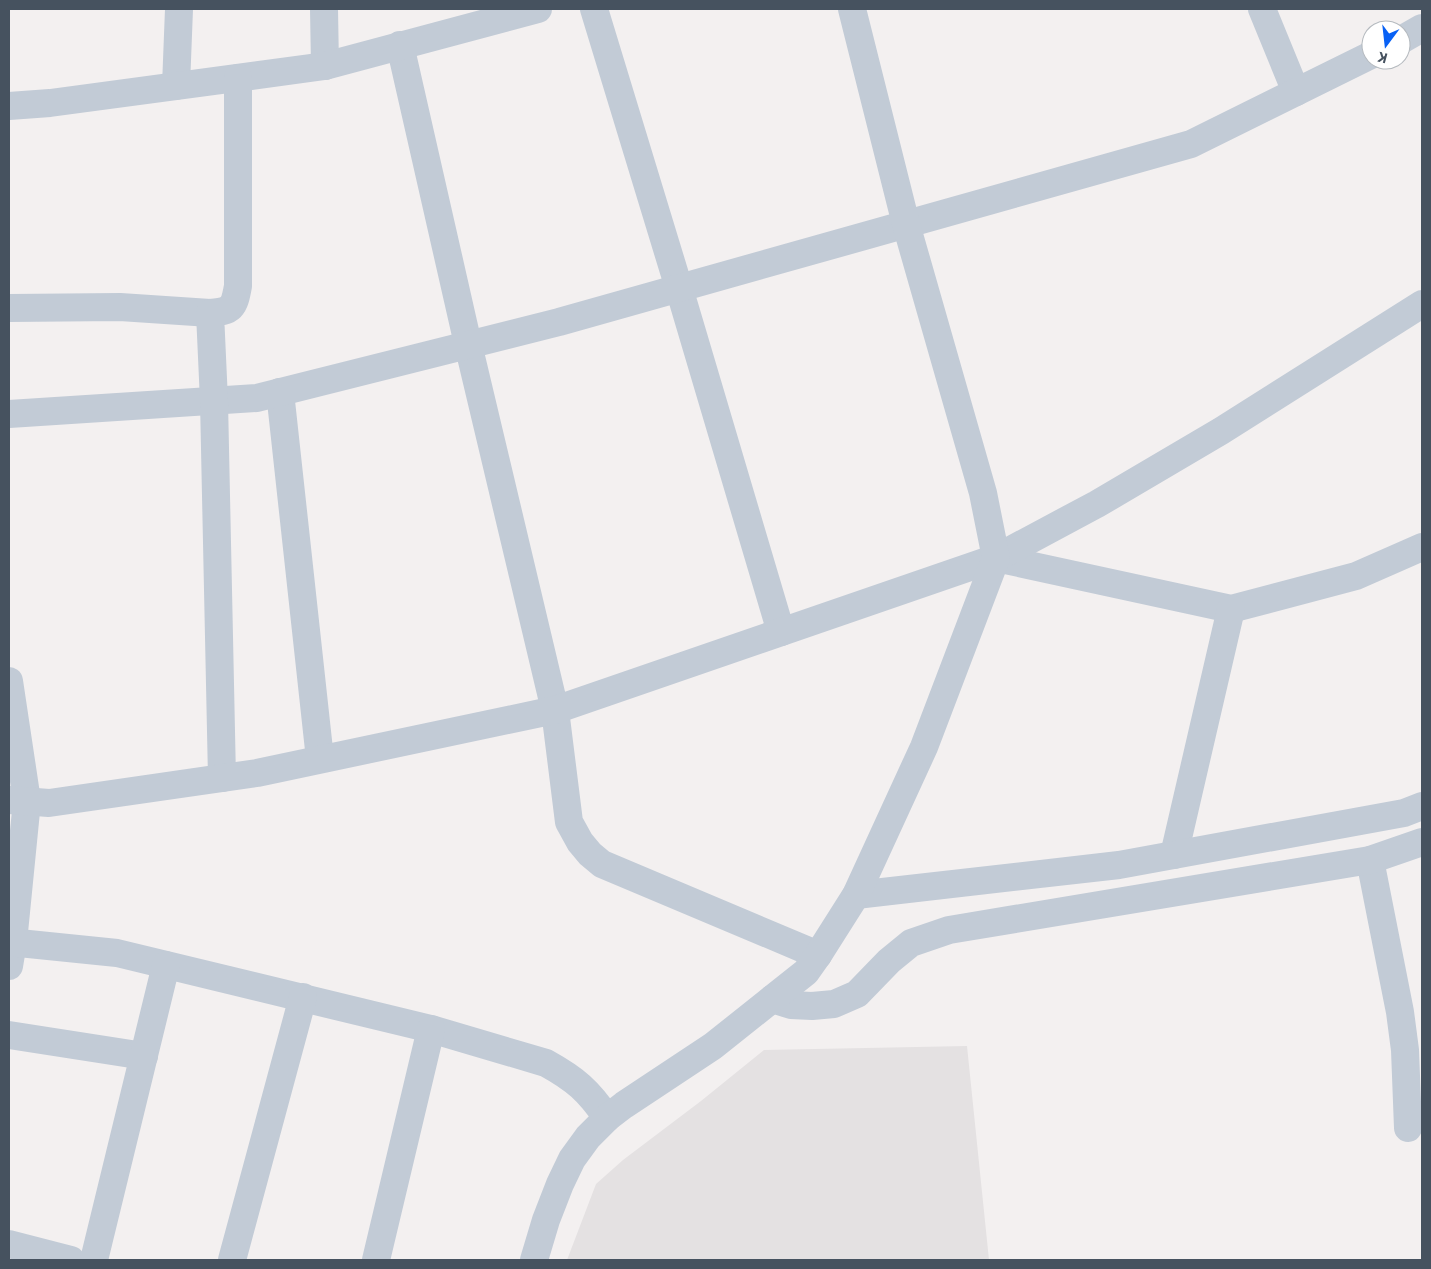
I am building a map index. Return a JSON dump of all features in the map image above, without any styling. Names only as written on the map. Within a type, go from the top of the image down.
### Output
[{"type":"street","points":[[176,86],[179,9]]},
{"type":"street","points":[[324,9],[325,66]]},
{"type":"street","points":[[9,106],[50,103],[325,66],[538,9]]},
{"type":"street","points":[[594,9],[781,632]]},
{"type":"street","points":[[534,1260],[546,1220],[560,1184],[572,1160],[588,1137],[607,1118],[714,1046],[806,972],[818,955],[856,895],[924,747],[996,558],[983,493],[906,224],[852,9]]},
{"type":"street","points":[[1262,9],[1296,92]]},
{"type":"street","points":[[400,46],[468,344],[555,710],[569,822],[580,842],[602,864],[818,955]]},
{"type":"street","points":[[9,414],[257,398],[559,322],[1190,144],[1361,60]]},
{"type":"street","points":[[9,308],[120,307],[210,313],[228,310],[235,304],[238,286],[238,78]]},
{"type":"street","points":[[18,801],[50,803],[222,778],[555,710],[996,558],[1097,504],[1221,431],[1422,304]]},
{"type":"street","points":[[210,313],[214,401],[222,778]]},
{"type":"street","points":[[280,392],[320,759]]},
{"type":"street","points":[[996,558],[1231,609],[1356,576],[1422,548]]},
{"type":"street","points":[[1174,855],[1231,609]]},
{"type":"street","points":[[9,681],[18,801],[10,950],[116,953],[432,1029],[546,1063],[584,1088],[594,1098],[607,1118]]},
{"type":"street","points":[[856,895],[1119,865],[1404,813],[1422,806]]},
{"type":"street","points":[[772,999],[791,1005],[834,1004],[857,994],[888,961],[911,943],[948,930],[1370,860],[1422,842]]},
{"type":"street","points":[[1370,860],[1405,1050],[1408,1128]]},
{"type":"street","points":[[94,1260],[166,965]]},
{"type":"street","points":[[232,1260],[303,997]]},
{"type":"street","points":[[376,1260],[432,1029]]},
{"type":"street","points":[[9,1035],[144,1056]]},
{"type":"street","points":[[9,1244],[71,1260]]},
{"type":"shaded area","points":[[967,1046],[989,1260],[567,1260],[596,1184],[623,1160],[764,1050]]}]
